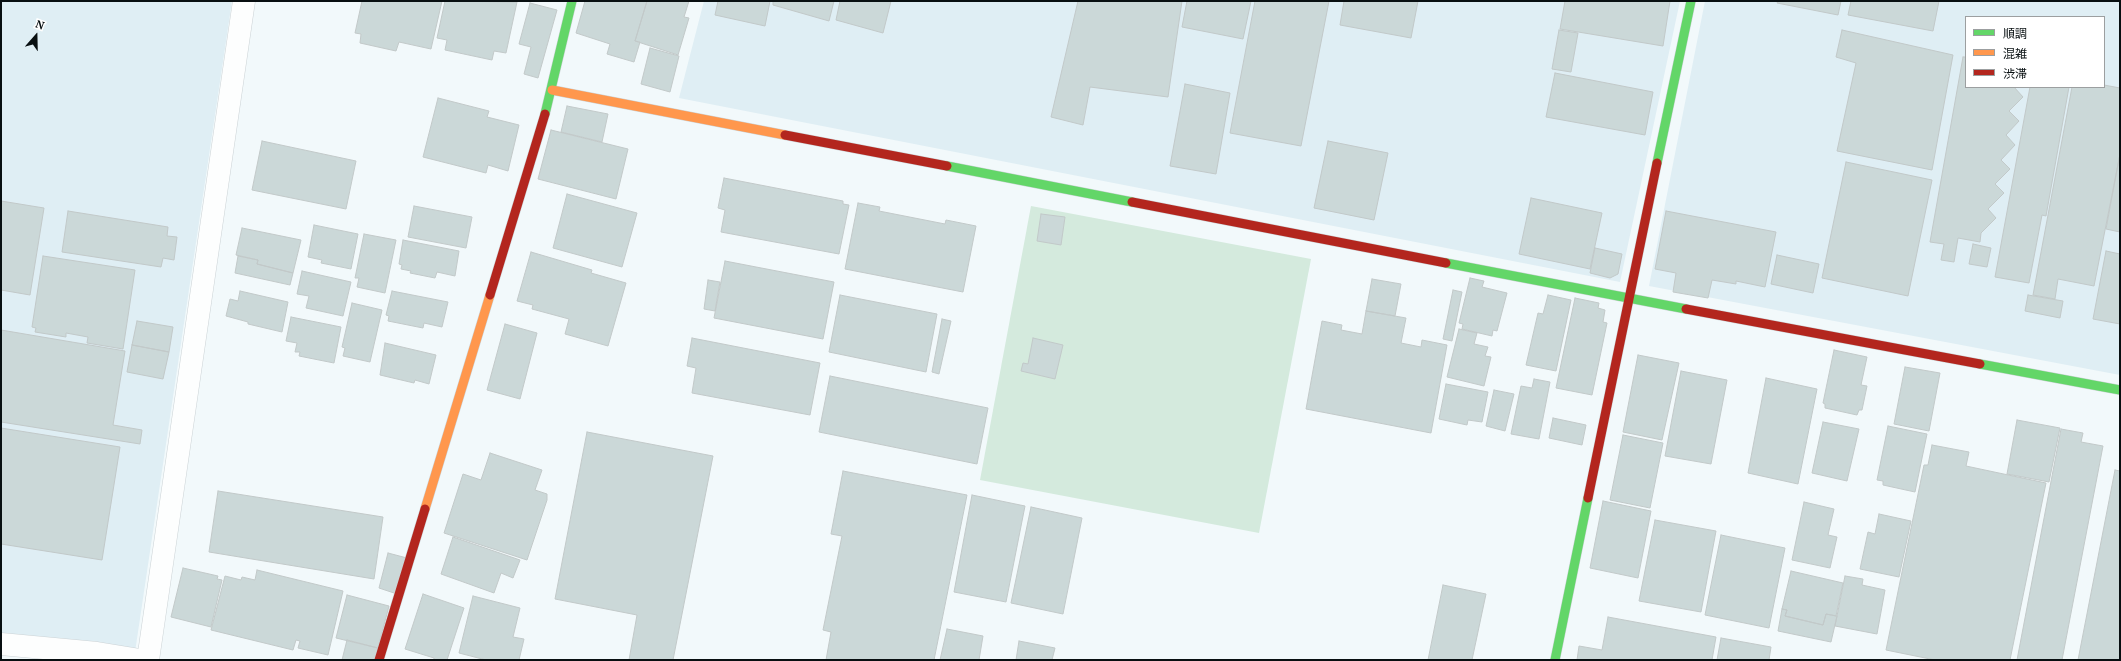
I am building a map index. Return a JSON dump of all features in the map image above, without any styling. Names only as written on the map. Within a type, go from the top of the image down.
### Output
[{"type":"street","points":[[148,660],[244,1]]},
{"type":"street","points":[[379,660],[552,90],[572,1]]},
{"type":"street","points":[[1555,660],[1691,1]]},
{"type":"street","points":[[552,90],[1629,298],[2120,390]]},
{"type":"street","points":[[1,644],[97,657],[140,660]]},
{"type":"shaded area","points":[[1,1],[232,1],[135,652],[1,636]]},
{"type":"shaded area","points":[[704,1],[1680,1],[1620,282],[679,98]]},
{"type":"shaded area","points":[[1705,1],[2120,1],[2120,375],[1649,286]]},
{"type":"green space","points":[[1031,206],[1311,259],[1259,533],[980,480]]},
{"type":"building","points":[[362,1],[442,1],[431,49],[399,42],[396,51],[360,43],[361,34],[355,33]]},
{"type":"building","points":[[445,1],[517,2],[506,53],[494,51],[492,60],[445,50],[447,40],[437,38]]},
{"type":"building","points":[[585,1],[647,1],[635,41],[640,42],[634,62],[607,54],[610,44],[576,33]]},
{"type":"building","points":[[647,1],[689,1],[684,17],[689,18],[678,55],[635,41]]},
{"type":"building","points":[[718,1],[770,1],[765,26],[715,15]]},
{"type":"building","points":[[773,1],[834,1],[829,21],[773,5]]},
{"type":"building","points":[[840,1],[891,1],[883,33],[836,20]]},
{"type":"building","points":[[1078,1],[1182,1],[1168,97],[1090,87],[1083,125],[1051,117]]},
{"type":"building","points":[[1187,1],[1251,1],[1243,39],[1182,27]]},
{"type":"building","points":[[1255,1],[1329,1],[1301,146],[1230,133]]},
{"type":"building","points":[[1344,1],[1418,1],[1411,38],[1340,25]]},
{"type":"building","points":[[1565,1],[1670,1],[1663,46],[1560,29]]},
{"type":"building","points":[[1778,1],[1841,1],[1838,15],[1777,3]]},
{"type":"building","points":[[1851,1],[1939,1],[1933,31],[1848,15]]},
{"type":"building","points":[[530,3],[557,10],[538,78],[524,74],[531,47],[519,44]]},
{"type":"building","points":[[1559,30],[1578,33],[1571,72],[1552,69]]},
{"type":"building","points":[[1842,30],[1953,55],[1932,170],[1837,151],[1856,63],[1836,57]]},
{"type":"building","points":[[650,48],[679,56],[670,92],[641,84]]},
{"type":"building","points":[[1963,57],[1965,57],[1965,88],[2015,88],[2023,97],[2009,111],[2019,121],[2006,135],[2015,145],[2001,160],[2010,169],[1995,184],[2004,193],[1988,209],[1996,218],[1981,233],[1980,242],[1958,238],[1954,262],[1941,260],[1944,244],[1930,242]]},
{"type":"building","points":[[1555,73],[1653,92],[1645,135],[1546,117]]},
{"type":"building","points":[[1185,84],[1230,93],[1216,174],[1170,166]]},
{"type":"building","points":[[2105,85],[2120,88],[2120,154],[2094,286],[2058,279],[2055,299],[2033,295],[2072,88],[2105,88]]},
{"type":"building","points":[[2030,88],[2069,88],[2046,216],[2042,215],[2029,283],[1995,277]]},
{"type":"building","points":[[438,98],[489,111],[487,117],[519,125],[508,171],[488,165],[486,173],[423,157]]},
{"type":"building","points":[[567,106],[608,114],[602,142],[561,132]]},
{"type":"building","points":[[551,130],[628,149],[616,199],[538,179]]},
{"type":"building","points":[[262,141],[356,161],[346,209],[252,190]]},
{"type":"building","points":[[1328,141],[1388,153],[1374,220],[1314,208]]},
{"type":"building","points":[[2120,154],[2120,232],[2106,229]]},
{"type":"building","points":[[1846,162],[1932,180],[1908,296],[1822,278]]},
{"type":"building","points":[[724,178],[843,201],[843,204],[849,205],[839,254],[721,232],[725,210],[718,208]]},
{"type":"building","points":[[567,194],[637,213],[622,267],[553,248]]},
{"type":"building","points":[[1531,198],[1602,213],[1590,269],[1519,254]]},
{"type":"building","points":[[1,201],[44,208],[30,295],[1,290]]},
{"type":"building","points":[[858,203],[880,207],[879,211],[945,224],[946,220],[976,226],[963,292],[845,269]]},
{"type":"building","points":[[414,206],[472,217],[466,248],[408,237]]},
{"type":"building","points":[[68,211],[168,227],[167,236],[177,237],[174,260],[163,258],[161,267],[62,252]]},
{"type":"building","points":[[1666,211],[1776,232],[1765,287],[1736,281],[1736,284],[1712,280],[1708,298],[1673,292],[1676,273],[1655,269]]},
{"type":"building","points":[[1041,214],[1065,217],[1061,245],[1037,241]]},
{"type":"building","points":[[314,225],[358,234],[351,269],[321,263],[322,260],[308,257]]},
{"type":"building","points":[[242,228],[301,240],[293,273],[257,264],[258,260],[236,255]]},
{"type":"building","points":[[364,234],[396,240],[385,293],[357,287],[359,278],[355,278]]},
{"type":"building","points":[[403,240],[459,251],[455,276],[437,272],[435,278],[410,273],[411,271],[401,269],[402,265],[399,264]]},
{"type":"building","points":[[1973,244],[1991,248],[1987,267],[1969,264]]},
{"type":"building","points":[[1595,248],[1622,254],[1618,274],[1610,278],[1590,273]]},
{"type":"building","points":[[2106,251],[2120,254],[2120,324],[2093,319]]},
{"type":"building","points":[[531,252],[592,270],[591,273],[626,283],[608,346],[565,334],[569,319],[532,309],[533,305],[517,301]]},
{"type":"building","points":[[1777,255],[1819,264],[1813,293],[1771,284]]},
{"type":"building","points":[[43,256],[135,270],[123,349],[87,343],[88,337],[66,333],[66,337],[35,332],[36,328],[32,327]]},
{"type":"building","points":[[238,256],[258,260],[257,264],[293,273],[290,285],[235,273]]},
{"type":"building","points":[[725,261],[834,282],[823,339],[714,318]]},
{"type":"building","points":[[302,271],[351,282],[343,316],[306,308],[309,296],[297,294]]},
{"type":"building","points":[[1470,278],[1484,281],[1482,287],[1507,293],[1497,331],[1493,330],[1492,336],[1462,329],[1463,324],[1459,323]]},
{"type":"building","points":[[1372,279],[1401,284],[1395,316],[1366,311]]},
{"type":"building","points":[[708,280],[720,282],[715,311],[704,309]]},
{"type":"building","points":[[1453,290],[1462,292],[1452,341],[1443,339]]},
{"type":"building","points":[[240,291],[288,302],[282,332],[248,324],[248,322],[226,316],[230,299],[238,301]]},
{"type":"building","points":[[392,291],[448,302],[442,327],[424,323],[423,328],[388,321],[389,316],[386,315]]},
{"type":"building","points":[[840,295],[937,314],[926,372],[829,352]]},
{"type":"building","points":[[1548,295],[1571,300],[1556,371],[1526,365],[1538,313],[1543,314]]},
{"type":"building","points":[[2028,295],[2063,301],[2060,318],[2025,311]]},
{"type":"building","points":[[1575,298],[1599,303],[1598,308],[1605,310],[1603,322],[1607,323],[1592,395],[1556,388]]},
{"type":"building","points":[[352,303],[382,310],[370,362],[343,356],[345,348],[342,347]]},
{"type":"building","points":[[1366,311],[1406,318],[1401,343],[1421,347],[1422,340],[1447,345],[1431,433],[1306,409],[1322,321],[1342,325],[1341,330],[1362,334]]},
{"type":"building","points":[[291,317],[341,327],[334,363],[299,356],[300,352],[295,352],[297,343],[286,341]]},
{"type":"building","points":[[942,319],[951,321],[939,374],[932,372]]},
{"type":"building","points":[[137,321],[173,327],[169,352],[132,345]]},
{"type":"building","points":[[505,324],[537,333],[520,399],[487,390]]},
{"type":"building","points":[[1459,329],[1477,333],[1474,344],[1488,347],[1485,356],[1491,357],[1484,386],[1447,377]]},
{"type":"building","points":[[1,330],[125,351],[113,425],[142,430],[140,444],[1,422]]},
{"type":"building","points":[[692,338],[820,363],[810,415],[692,393],[696,368],[687,366]]},
{"type":"building","points":[[1033,338],[1063,345],[1055,379],[1021,371],[1023,363],[1028,364]]},
{"type":"building","points":[[385,343],[436,355],[429,384],[415,380],[414,383],[380,375]]},
{"type":"building","points":[[132,345],[169,352],[163,379],[127,372]]},
{"type":"building","points":[[1834,350],[1867,357],[1861,385],[1867,386],[1862,410],[1859,410],[1857,415],[1825,408],[1825,404],[1823,403]]},
{"type":"building","points":[[1638,355],[1679,363],[1662,440],[1623,432]]},
{"type":"building","points":[[1905,367],[1940,373],[1929,431],[1894,424]]},
{"type":"building","points":[[1681,371],[1727,380],[1711,464],[1665,456]]},
{"type":"building","points":[[830,376],[988,408],[977,464],[819,432]]},
{"type":"building","points":[[1766,378],[1817,389],[1798,484],[1748,473]]},
{"type":"building","points":[[1534,379],[1550,382],[1539,439],[1511,434],[1521,386],[1532,388]]},
{"type":"building","points":[[1446,384],[1488,392],[1482,422],[1468,420],[1467,425],[1439,419]]},
{"type":"building","points":[[1494,390],[1514,394],[1505,431],[1486,426]]},
{"type":"building","points":[[1553,418],[1586,425],[1582,445],[1549,438]]},
{"type":"building","points":[[2017,420],[2060,428],[2049,482],[2007,474]]},
{"type":"building","points":[[1823,422],[1859,429],[1847,481],[1812,473]]},
{"type":"building","points":[[1888,426],[1927,434],[1915,492],[1883,485],[1883,481],[1877,480]]},
{"type":"building","points":[[1,428],[120,447],[102,560],[1,544]]},
{"type":"building","points":[[2061,429],[2083,433],[2081,442],[2103,446],[2062,660],[2017,660]]},
{"type":"building","points":[[587,432],[713,456],[673,660],[629,660],[637,615],[555,599]]},
{"type":"building","points":[[1623,435],[1663,443],[1650,508],[1610,500]]},
{"type":"building","points":[[1932,445],[1969,452],[1966,466],[2046,483],[2010,660],[1935,660],[1886,650],[1924,465],[1928,465]]},
{"type":"building","points":[[490,453],[542,470],[535,490],[547,494],[547,500],[527,560],[444,533],[463,474],[481,480]]},
{"type":"building","points":[[2115,470],[2120,471],[2120,660],[2078,660]]},
{"type":"building","points":[[843,471],[967,495],[934,660],[826,660],[831,632],[823,630],[842,536],[831,534]]},
{"type":"building","points":[[218,491],[383,517],[374,579],[209,552]]},
{"type":"building","points":[[972,495],[1025,506],[1006,602],[954,592]]},
{"type":"building","points":[[1603,501],[1651,511],[1638,578],[1590,568]]},
{"type":"building","points":[[1804,502],[1834,509],[1828,535],[1837,537],[1830,568],[1792,560]]},
{"type":"building","points":[[1031,507],[1082,518],[1063,614],[1011,603]]},
{"type":"building","points":[[1879,514],[1911,521],[1899,577],[1860,569],[1868,532],[1875,534]]},
{"type":"building","points":[[1655,520],[1716,531],[1701,612],[1639,601]]},
{"type":"building","points":[[1721,535],[1785,548],[1769,628],[1705,615]]},
{"type":"building","points":[[453,537],[520,560],[513,578],[501,573],[494,593],[441,574]]},
{"type":"building","points":[[388,553],[407,558],[397,594],[379,588]]},
{"type":"building","points":[[183,568],[218,576],[217,579],[222,580],[211,627],[171,617]]},
{"type":"building","points":[[257,570],[343,591],[328,655],[298,648],[300,641],[296,640],[293,650],[211,630],[225,576],[241,580],[242,577],[255,580]]},
{"type":"building","points":[[1791,571],[1843,583],[1836,616],[1826,614],[1823,625],[1785,616],[1787,610],[1782,609]]},
{"type":"building","points":[[1845,576],[1863,579],[1862,585],[1885,590],[1877,634],[1835,626]]},
{"type":"building","points":[[1443,585],[1486,594],[1472,660],[1428,660]]},
{"type":"building","points":[[423,594],[464,608],[447,660],[434,660],[434,658],[405,649]]},
{"type":"building","points":[[347,595],[389,606],[378,648],[336,638]]},
{"type":"building","points":[[473,596],[520,608],[513,637],[524,639],[519,660],[486,660],[459,653]]},
{"type":"building","points":[[1782,609],[1787,610],[1785,616],[1823,625],[1826,614],[1837,616],[1831,642],[1778,631]]},
{"type":"building","points":[[1608,617],[1716,637],[1712,660],[1577,660],[1579,646],[1602,650]]},
{"type":"building","points":[[947,629],[983,636],[979,660],[940,660]]},
{"type":"building","points":[[1721,638],[1771,647],[1769,660],[1717,660]]},
{"type":"building","points":[[347,640],[378,648],[375,660],[342,660]]},
{"type":"building","points":[[1019,641],[1055,648],[1052,660],[1016,660]]},
{"type":"traffic: fast","points":[[545,114],[572,1]]},
{"type":"traffic: fast","points":[[1657,163],[1691,1]]},
{"type":"traffic: fast","points":[[947,166],[1132,202]]},
{"type":"traffic: fast","points":[[1446,263],[1686,309]]},
{"type":"traffic: fast","points":[[1980,364],[2120,390]]},
{"type":"traffic: fast","points":[[1555,660],[1588,498]]},
{"type":"traffic: slow","points":[[552,90],[785,135]]},
{"type":"traffic: slow","points":[[425,509],[490,295]]},
{"type":"traffic: jam","points":[[490,295],[545,114]]},
{"type":"traffic: jam","points":[[785,135],[947,166]]},
{"type":"traffic: jam","points":[[1588,498],[1657,163]]},
{"type":"traffic: jam","points":[[1132,202],[1446,263]]},
{"type":"traffic: jam","points":[[1686,309],[1980,364]]},
{"type":"traffic: jam","points":[[379,660],[425,509]]}]
